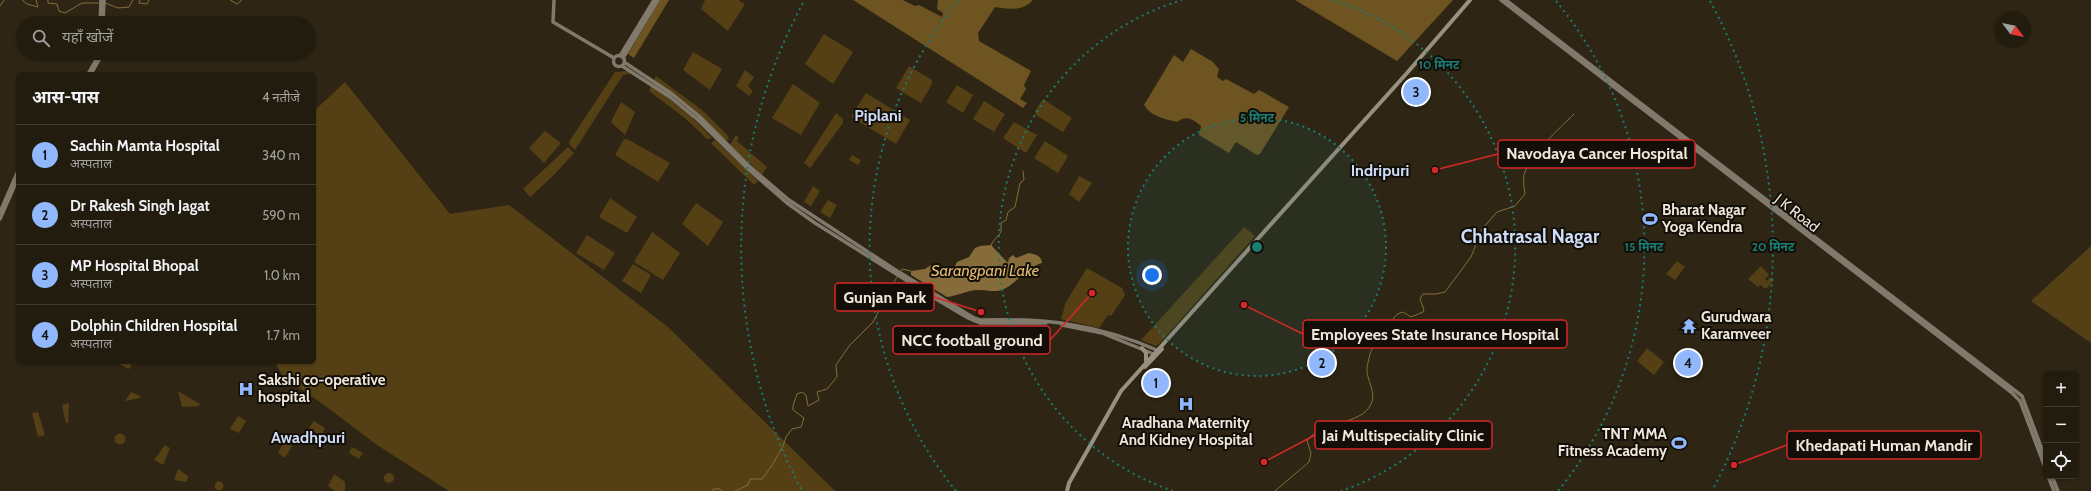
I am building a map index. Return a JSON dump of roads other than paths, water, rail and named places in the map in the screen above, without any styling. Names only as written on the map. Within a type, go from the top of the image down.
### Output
[{"type":"main road","points":[[554,0],[553,22],[614,58],[622,60],[697,119],[747,168],[787,202],[903,277],[977,319],[1054,322],[1108,333],[1159,350]]},
{"type":"main road","points":[[622,60],[654,0]]},
{"type":"main road","points":[[614,58],[614,65],[622,60],[658,0]]},
{"type":"main road","points":[[1069,491],[1070,483],[1121,391],[1471,0]]},
{"type":"main road","name":"J K Road","points":[[1501,0],[1757,195]]},
{"type":"main road","name":"J K Road","points":[[1506,0],[2021,399]]},
{"type":"main road","points":[[102,1],[102,16]]},
{"type":"main road","points":[[91,72],[97,60]]},
{"type":"main road","points":[[91,72],[99,60]]},
{"type":"main road","points":[[0,212],[16,176]]},
{"type":"main road","points":[[0,218],[16,182]]},
{"type":"main road","points":[[1108,333],[1155,354]]},
{"type":"main road","points":[[1142,348],[1146,354],[1145,363]]},
{"type":"main road","points":[[1069,491],[1082,465],[1124,392],[1155,354]]},
{"type":"main road","points":[[2021,399],[2043,453]]},
{"type":"main road","points":[[2021,399],[2043,461]]},
{"type":"main road","points":[[2050,479],[2055,490]]},
{"type":"main road","points":[[2053,479],[2055,490]]},
{"type":"water","name":"Sarangpani Lake","points":[[991,245],[1008,263],[1009,258],[1013,255],[1016,258],[1029,253],[1039,257],[1042,263],[1032,268],[1004,289],[995,291],[976,290],[947,297],[911,275],[911,271],[925,269],[931,265],[949,270],[954,268],[957,262],[969,257],[975,248]]},
{"type":"waterway","points":[[0,6],[4,0]]},
{"type":"waterway","points":[[22,0],[27,4],[38,7],[36,0]]},
{"type":"waterway","points":[[48,0],[48,3],[57,4],[59,11],[65,13],[82,3],[100,3]]},
{"type":"waterway","points":[[105,3],[118,8],[129,7],[133,0]]},
{"type":"waterway","points":[[140,0],[139,3],[147,4],[149,0]]},
{"type":"waterway","points":[[230,0],[237,4],[242,0]]},
{"type":"waterway","points":[[1275,491],[1309,462],[1311,453],[1307,441],[1313,434],[1322,429],[1350,420],[1366,411],[1373,400],[1367,368],[1370,354],[1374,345],[1388,332],[1396,315],[1403,312],[1411,317],[1423,312],[1424,310],[1420,299],[1423,294],[1445,292],[1471,257],[1482,229],[1497,212],[1515,206],[1525,194],[1524,175],[1532,159],[1546,142],[1574,114]]},
{"type":"waterway","points":[[991,247],[992,243],[1001,232],[1001,223],[1006,220],[1008,212],[1015,207],[1020,183],[1024,180],[1023,171]]},
{"type":"waterway","points":[[901,271],[902,269],[911,271]]},
{"type":"waterway","points":[[735,491],[748,485],[750,479],[762,479],[771,467],[783,446],[786,437],[792,429],[801,427],[804,418],[793,410],[797,394],[802,392],[806,395],[808,406],[819,400],[817,392],[827,389],[837,377],[836,365],[849,346],[873,322],[897,277]]},
{"type":"waterway","points":[[713,491],[713,489],[720,489],[722,491]]},
{"type":"place","name":"MP Hospital Bhopal","points":[[1416,92]]},
{"type":"place","name":"Navodaya Cancer Hospital","points":[[1435,170]]},
{"type":"place","name":"Bharat Nagar Yoga Kendra","points":[[1650,219]]},
{"type":"place","name":"NCC football ground","points":[[1092,293]]},
{"type":"place","name":"Employees State Insurance Hospital","points":[[1244,305]]},
{"type":"place","name":"Gunjan Park","points":[[981,312]]},
{"type":"place","name":"Gurudwara Karamveer","points":[[1689,326]]},
{"type":"place","name":"Dr Rakesh Singh Jagat","points":[[1322,363]]},
{"type":"place","name":"Dolphin Children Hospital","points":[[1688,363]]},
{"type":"place","name":"Sachin Mamta Hospital","points":[[1156,383]]},
{"type":"place","name":"Sakshi co-operative hospital","points":[[246,389]]},
{"type":"place","name":"Aradhana Maternity And Kidney Hospital","points":[[1186,404]]},
{"type":"place","name":"TNT MMA Fitness Academy","points":[[1679,443]]},
{"type":"place","name":"Jai Multispeciality Clinic","points":[[1264,462]]},
{"type":"place","name":"Khedapati Human Mandir","points":[[1734,465]]},
{"type":"district","name":"Piplani","points":[[878,115]]},
{"type":"district","name":"Indripuri","points":[[1380,170]]},
{"type":"district","name":"Chhatrasal Nagar","points":[[1530,236]]},
{"type":"district","name":"Awadhpuri","points":[[308,437]]}]
